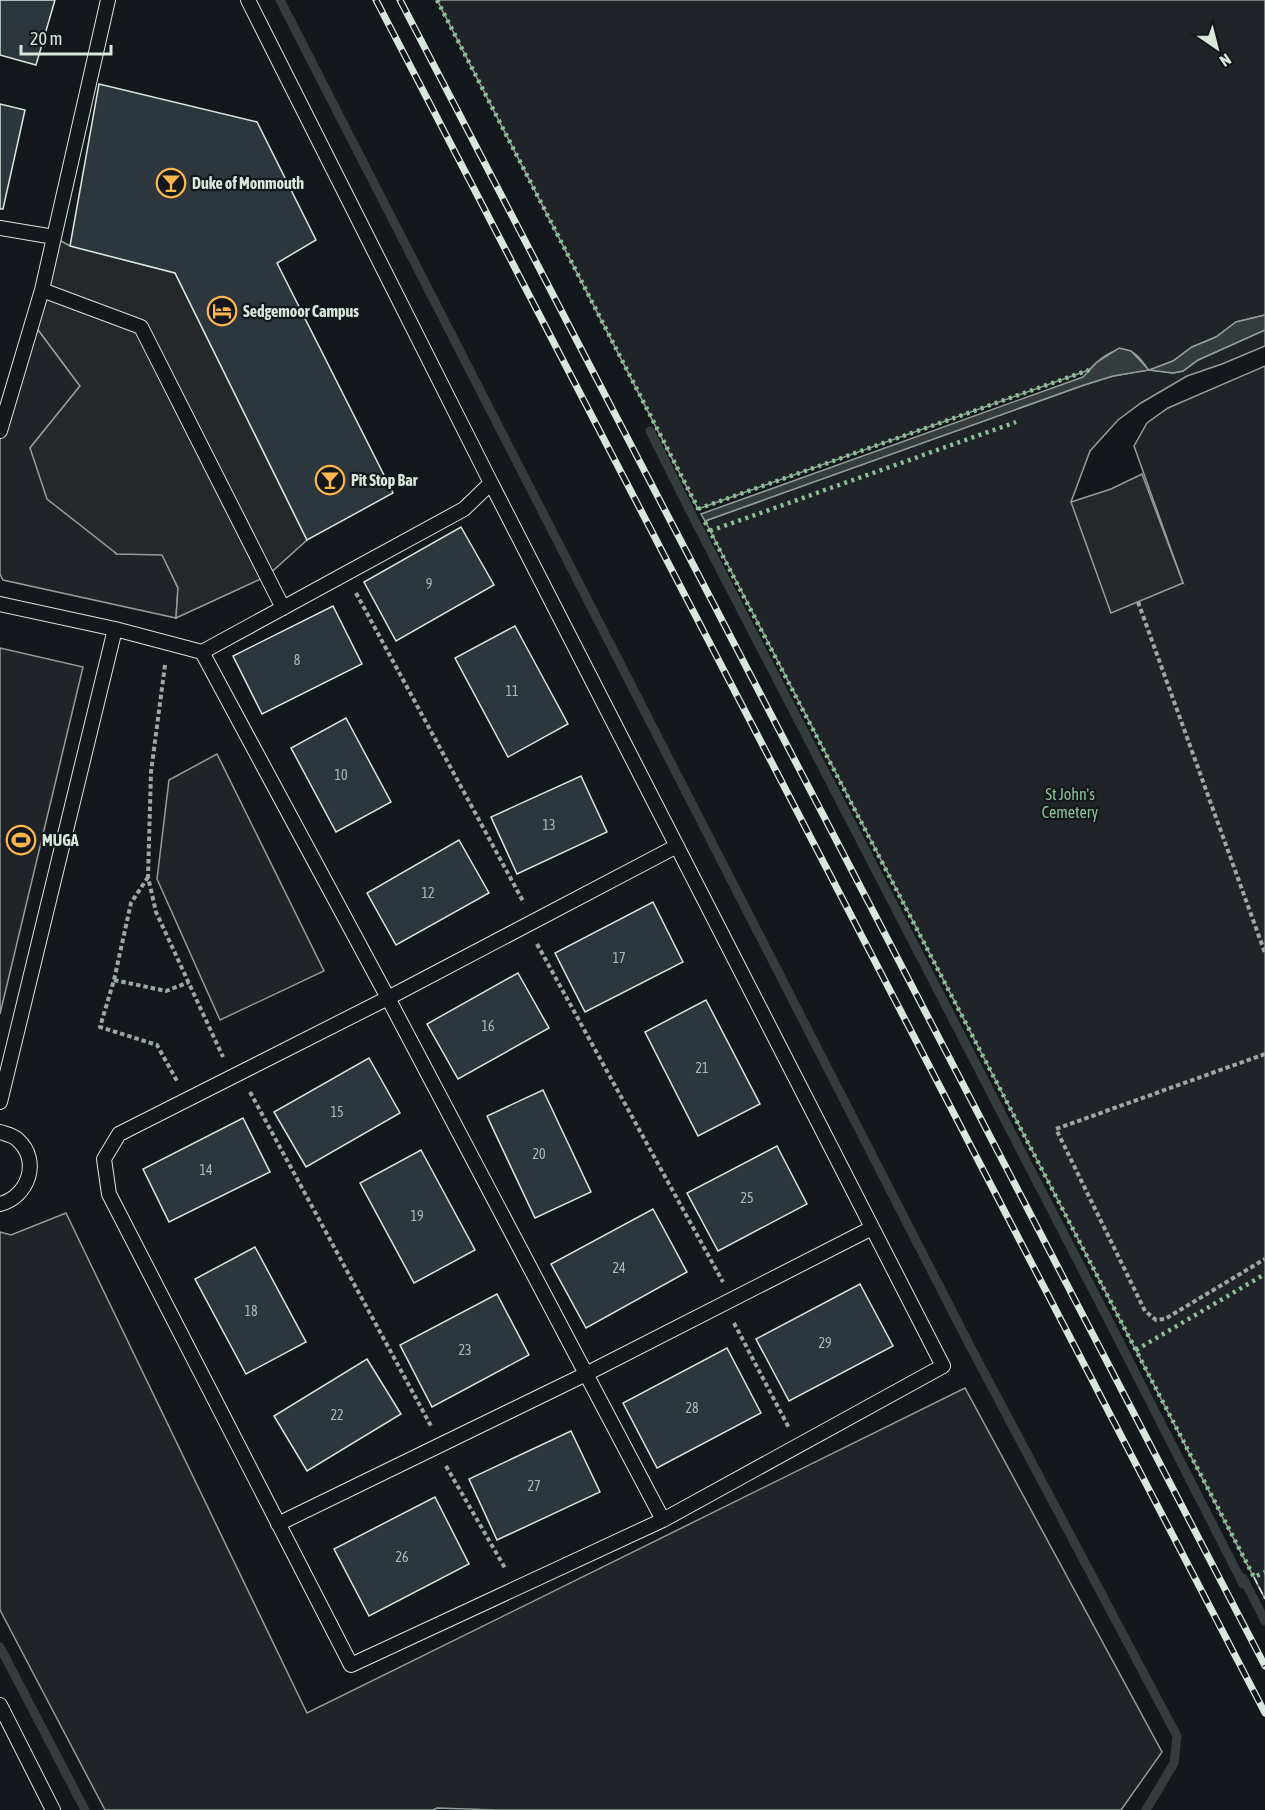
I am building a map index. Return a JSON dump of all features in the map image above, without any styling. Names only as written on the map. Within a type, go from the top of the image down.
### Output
[{"type":"lane","points":[[0,431],[42,290],[108,0]]},
{"type":"lane","points":[[248,0],[491,483],[677,846],[872,1228],[943,1366],[663,1520],[351,1665],[109,1194],[104,1159],[119,1134],[388,998],[677,846]]},
{"type":"lane","points":[[0,228],[54,237]]},
{"type":"lane","points":[[42,290],[141,327],[283,608]]},
{"type":"lane","points":[[0,604],[115,629],[202,652],[464,509],[491,483]]},
{"type":"lane","points":[[0,1102],[115,629]]},
{"type":"lane","points":[[202,652],[388,998],[663,1520]]},
{"type":"lane","points":[[0,1132],[16,1137],[25,1147],[30,1172],[27,1184],[19,1195],[9,1202],[0,1204]]},
{"type":"lane","points":[[278,1524],[586,1374],[872,1228]]},
{"type":"lane","points":[[0,1705],[53,1810]]},
{"type":"path","points":[[345,574],[728,1301],[798,1446]]},
{"type":"path","points":[[1138,602],[1265,953]]},
{"type":"path","points":[[168,643],[151,772],[148,877],[156,912],[236,1075],[517,1588]]},
{"type":"path","points":[[148,877],[131,903],[114,980],[100,1027],[157,1045],[188,1100]]},
{"type":"path","points":[[114,980],[166,991],[189,982]]},
{"type":"path","points":[[1265,1054],[1056,1129],[1145,1311],[1156,1320],[1165,1319],[1265,1259]]},
{"type":"green space","name":"St John's Cemetery","points":[[437,0],[1265,0],[1265,315],[1236,322],[1216,337],[1192,347],[1173,361],[1150,370],[1173,373],[1183,371],[1198,360],[1265,330],[1265,346],[1187,376],[1141,403],[1118,420],[1090,451],[1071,502],[1183,583],[1134,446],[1147,423],[1168,408],[1265,366],[1265,1599],[705,521],[1084,385],[1113,376],[1148,370],[1134,353],[1127,350],[1112,352],[1089,370],[698,509]]},
{"type":"green space","points":[[33,323],[80,386],[30,448],[116,554],[162,554],[178,588],[176,618],[3,580],[0,574],[0,431]]},
{"type":"green space","name":"MUGA","points":[[0,648],[83,667],[0,1014]]},
{"type":"green space","points":[[217,754],[324,971],[220,1020],[157,879],[169,780]]},
{"type":"green space","points":[[66,1213],[307,1713],[965,1388],[1162,1752],[1121,1810],[497,1810],[437,1808],[433,1810],[105,1810],[0,1610],[0,1232],[11,1235]]},
{"type":"shaded area","points":[[54,237],[70,246],[175,273],[307,540],[267,576],[176,618],[178,588],[162,555],[117,554],[47,499],[30,448],[80,386],[33,323]]},
{"type":"shaded area","points":[[1265,315],[1265,330],[1198,360],[1183,371],[1173,373],[1149,370],[1173,361],[1192,347],[1216,337],[1236,322]]},
{"type":"shaded area","points":[[1119,348],[1131,351],[1149,370],[1113,376],[1084,385],[705,521],[701,514],[1083,377],[1097,362]]},
{"type":"shaded area","points":[[1142,474],[1183,583],[1111,613],[1071,502],[1111,489]]},
{"type":"building","points":[[0,0],[55,0],[36,65],[0,55]]},
{"type":"building","name":"Sedgemoor Campus","points":[[99,84],[257,122],[316,240],[277,263],[393,493],[307,540],[175,273],[70,246]]},
{"type":"building","points":[[0,104],[25,110],[3,209],[0,209]]},
{"type":"building","points":[[461,527],[494,585],[396,641],[364,582]]},
{"type":"building","points":[[333,606],[362,664],[262,714],[233,656]]},
{"type":"building","points":[[515,626],[568,724],[508,757],[455,658]]},
{"type":"building","points":[[346,718],[391,802],[336,832],[291,748]]},
{"type":"building","points":[[581,776],[607,832],[517,874],[491,817]]},
{"type":"building","points":[[459,840],[489,893],[396,945],[367,893]]},
{"type":"building","points":[[653,902],[683,962],[585,1012],[555,953]]},
{"type":"building","points":[[518,973],[549,1028],[458,1079],[427,1024]]},
{"type":"building","points":[[706,1000],[760,1104],[698,1136],[645,1032]]},
{"type":"building","points":[[369,1058],[400,1113],[306,1167],[274,1112]]},
{"type":"building","points":[[543,1090],[591,1192],[535,1218],[487,1116]]},
{"type":"building","points":[[243,1118],[270,1172],[169,1222],[143,1169]]},
{"type":"building","points":[[777,1146],[807,1204],[718,1251],[687,1193]]},
{"type":"building","points":[[421,1150],[475,1250],[414,1283],[360,1183]]},
{"type":"building","points":[[653,1209],[687,1272],[586,1328],[551,1264]]},
{"type":"building","points":[[255,1247],[306,1342],[246,1374],[195,1279]]},
{"type":"building","points":[[860,1284],[893,1346],[789,1401],[756,1339]]},
{"type":"building","points":[[497,1294],[529,1355],[432,1407],[400,1345]]},
{"type":"building","points":[[727,1348],[761,1413],[657,1468],[623,1403]]},
{"type":"building","points":[[367,1359],[401,1414],[307,1471],[274,1416]]},
{"type":"building","points":[[571,1431],[600,1492],[497,1540],[469,1479]]},
{"type":"building","points":[[435,1497],[469,1564],[369,1616],[334,1549]]},
{"type":"waterway","points":[[280,0],[969,1344],[1177,1736],[1174,1763],[1146,1810]]},
{"type":"waterway","points":[[650,431],[1243,1584]]},
{"type":"waterway","points":[[1243,1578],[1265,1621]]},
{"type":"waterway","points":[[0,1647],[85,1810]]},
{"type":"railway","points":[[376,0],[1265,1713]]},
{"type":"railway","points":[[400,0],[1265,1666]]},
{"type":"hedge","points":[[437,0],[701,514]]},
{"type":"hedge","points":[[698,509],[1089,370]]},
{"type":"hedge","points":[[710,531],[1016,422]]},
{"type":"hedge","points":[[705,522],[1254,1577],[1265,1572]]},
{"type":"hedge","points":[[1136,1350],[1265,1274]]},
{"type":"fence","points":[[1254,1577],[1265,1599]]},
{"type":"place","name":"Duke of Monmouth","points":[[171,183]]},
{"type":"place","name":"Sedgemoor Campus","points":[[222,311]]},
{"type":"place","name":"Pit Stop Bar","points":[[330,480]]},
{"type":"place","name":"MUGA","points":[[21,840]]}]
